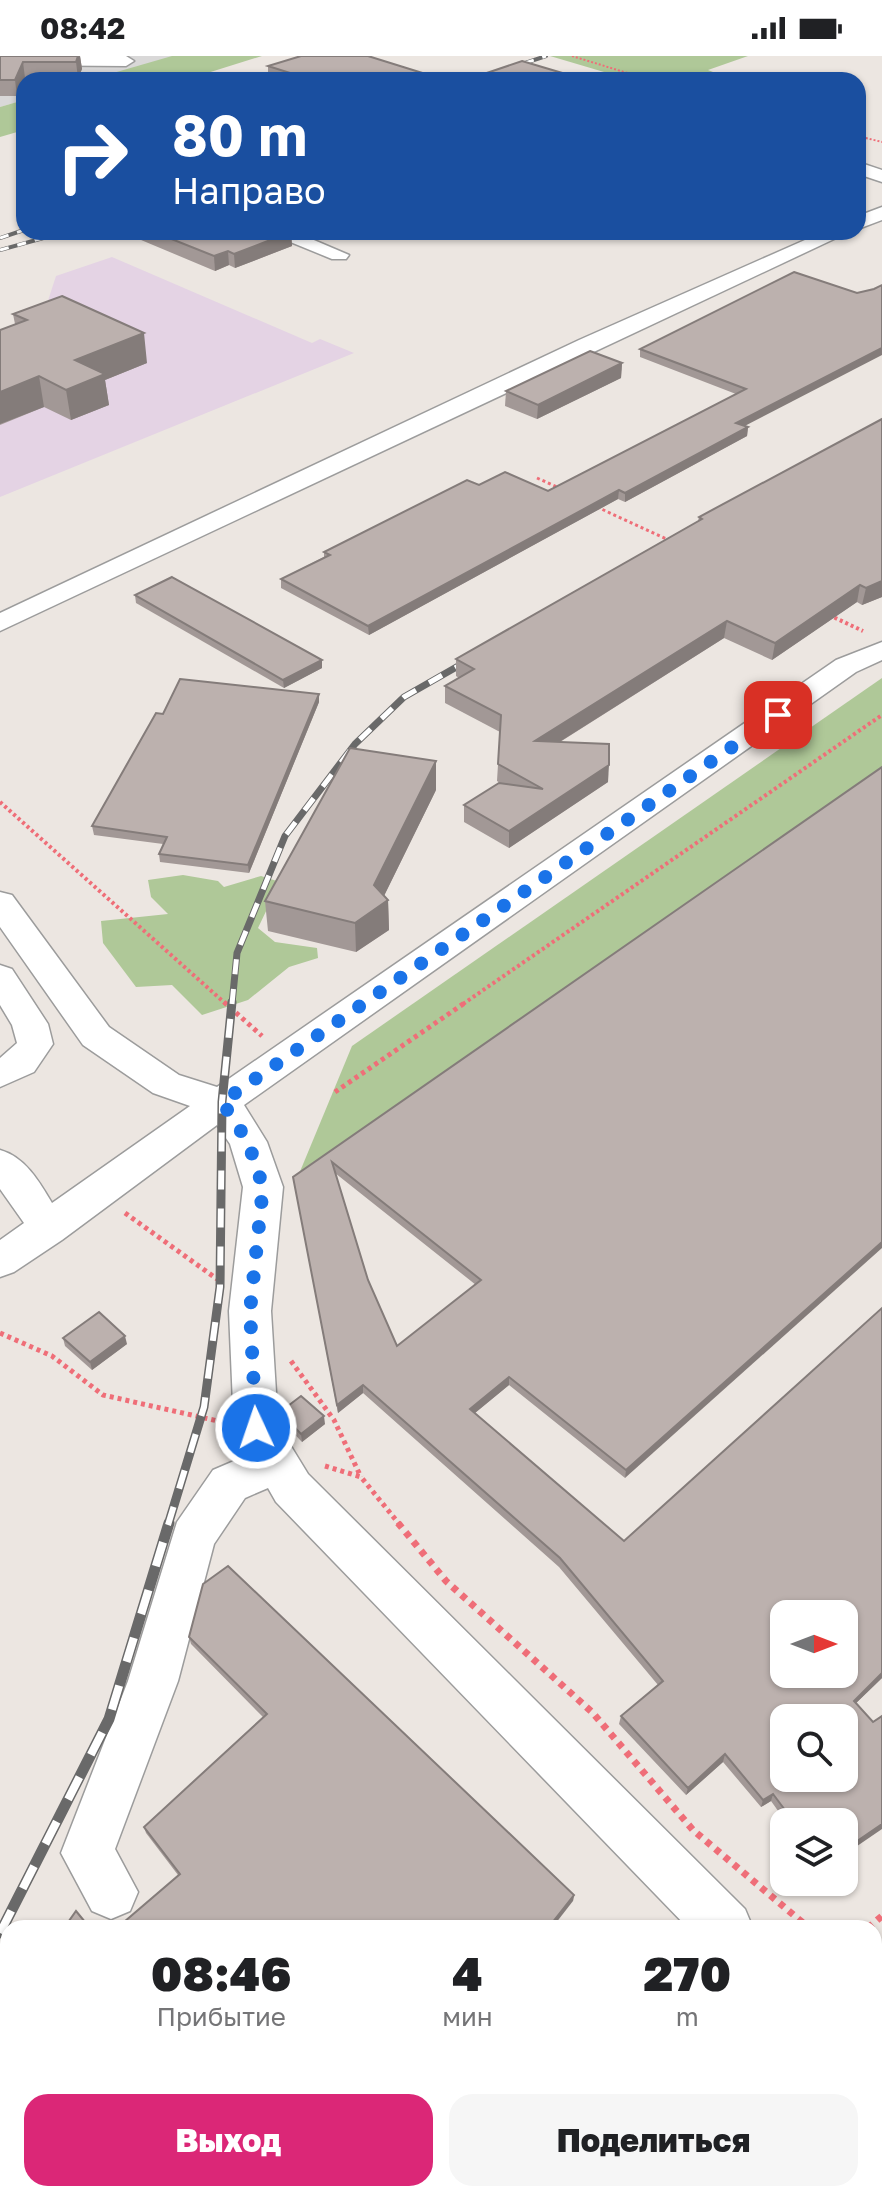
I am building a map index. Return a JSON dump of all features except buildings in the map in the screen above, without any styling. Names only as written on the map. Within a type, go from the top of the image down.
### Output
[{"type":"street","points":[[0,60],[11,56]]},
{"type":"street","points":[[0,60],[126,61]]},
{"type":"street","points":[[298,240],[339,255]]},
{"type":"street","points":[[0,623],[459,406],[822,240]]},
{"type":"street","points":[[0,1261],[285,1057],[846,666],[875,641]]},
{"type":"street","points":[[0,903],[96,1036],[166,1084],[222,1102],[248,1142],[263,1187],[250,1311],[256,1428],[292,1488],[718,1920]]},
{"type":"street","points":[[0,977],[30,1024],[35,1044],[21,1063],[0,1074]]},
{"type":"street","points":[[0,1164],[22,1187],[48,1229]]},
{"type":"street","points":[[111,1892],[87,1853],[153,1681],[193,1537],[229,1484],[277,1463]]},
{"type":"path","points":[[572,56],[624,72]]},
{"type":"path","points":[[537,478],[564,491]]},
{"type":"path","points":[[591,504],[672,542]]},
{"type":"path","points":[[826,614],[875,641]]},
{"type":"path","points":[[335,1092],[882,715]]},
{"type":"path","points":[[0,802],[285,1057]]},
{"type":"shaded area","points":[[0,56],[178,56],[122,72],[16,72],[16,102],[0,107]]},
{"type":"shaded area","points":[[112,257],[312,343],[320,339],[354,353],[0,497],[0,332],[43,316],[56,276]]},
{"type":"green space","points":[[172,56],[262,56],[211,72],[117,72]]},
{"type":"green space","points":[[550,56],[748,56],[708,70],[713,72],[604,72]]},
{"type":"green space","points":[[16,102],[16,132],[0,137],[0,107]]},
{"type":"green space","points":[[882,678],[882,774],[294,1186],[352,1046]]},
{"type":"green space","points":[[183,875],[218,881],[224,887],[261,876],[280,882],[258,928],[275,942],[317,948],[318,958],[289,967],[248,1000],[202,1015],[172,985],[136,987],[103,943],[101,921],[168,914],[151,897],[148,880]]},
{"type":"railway","points":[[498,72],[546,56]]},
{"type":"railway","points":[[0,238],[16,233]]},
{"type":"railway","points":[[0,250],[36,240]]},
{"type":"railway","points":[[232,1004],[237,953],[285,836],[355,744],[404,697],[474,657]]},
{"type":"railway","points":[[168,1525],[204,1407],[220,1287],[222,1102],[232,1002]]},
{"type":"railway","points":[[7,1920],[109,1719],[169,1523]]},
{"type":"route","points":[[256,1428],[250,1311],[263,1187],[248,1142],[222,1102],[778,715]]}]
